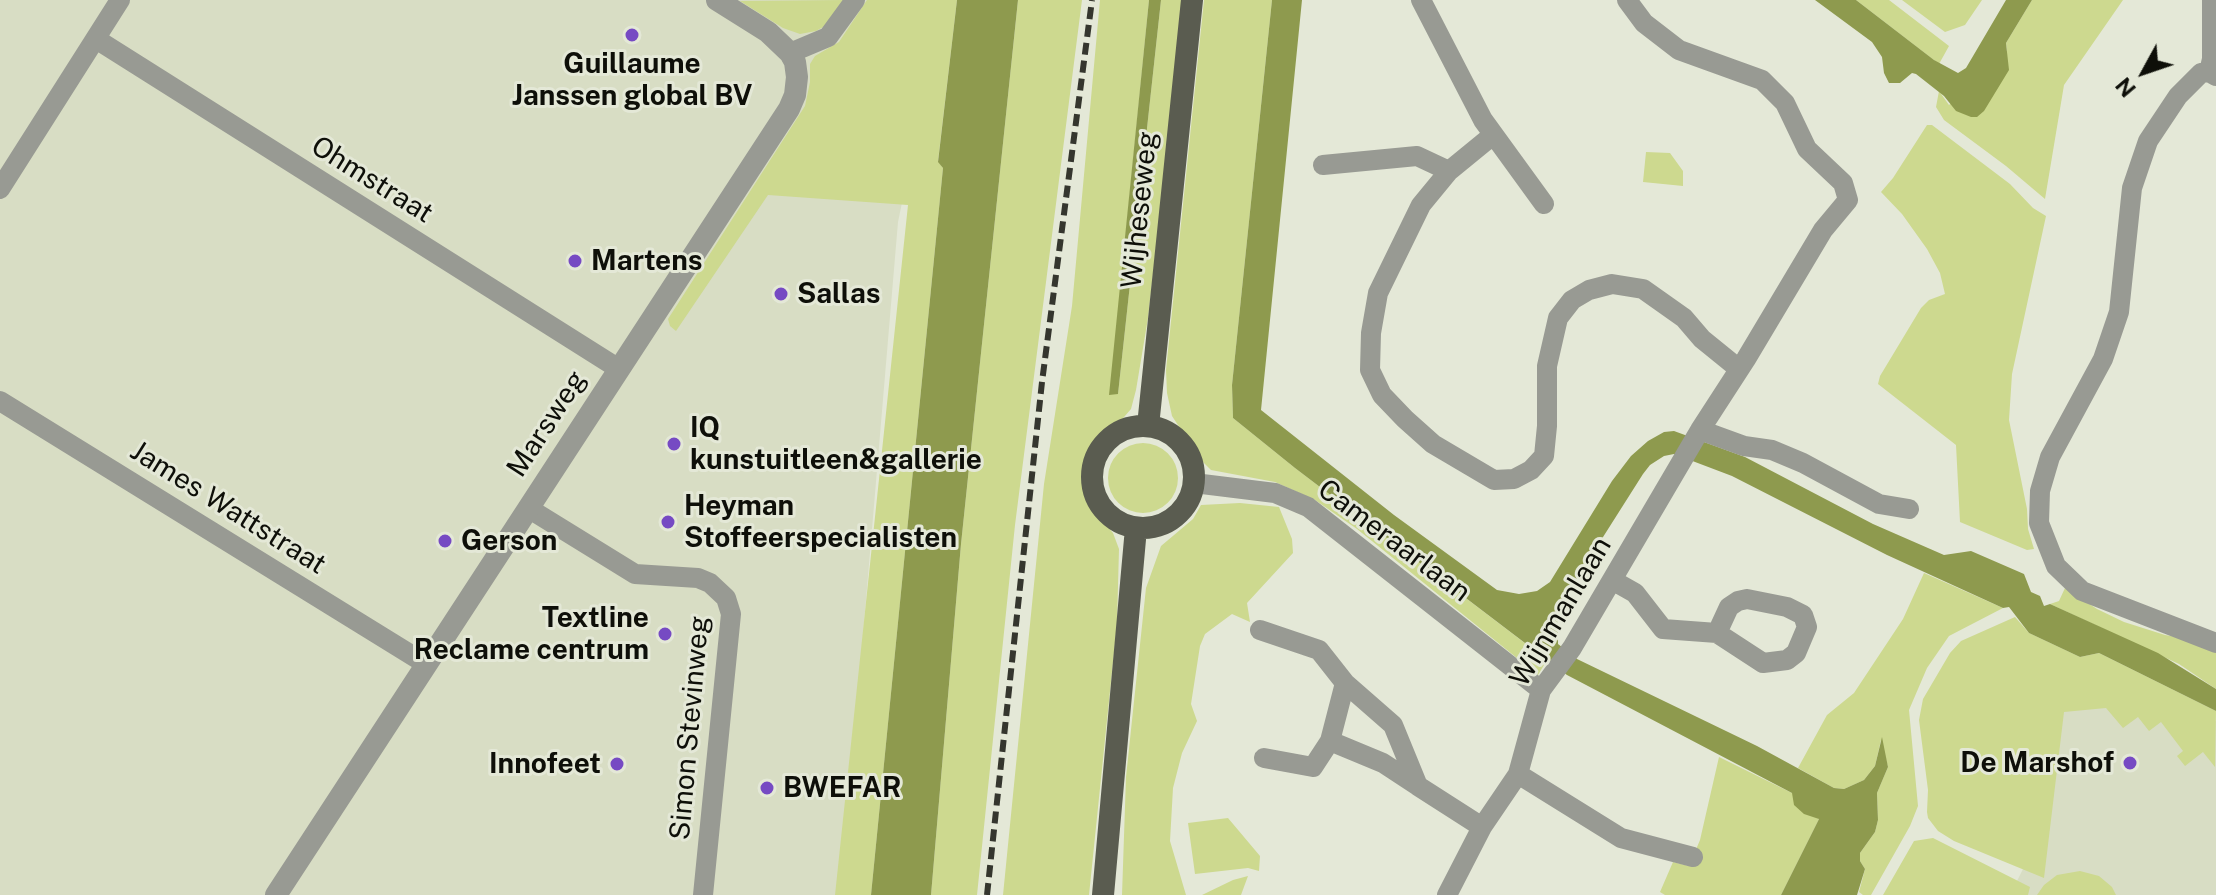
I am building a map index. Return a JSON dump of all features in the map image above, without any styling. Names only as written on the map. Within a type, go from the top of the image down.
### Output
[{"type":"main road","name":"Wijheseweg","points":[[1148,426],[1192,0]]},
{"type":"main road","points":[[1148,426],[1167,432],[1183,445],[1192,463],[1194,483],[1190,498],[1181,512],[1168,522],[1136,528],[1105,512],[1096,497],[1092,480],[1094,462],[1102,446],[1114,434],[1131,427],[1148,426]]},
{"type":"main road","points":[[1106,895],[1136,528]]},
{"type":"street","points":[[0,189],[120,0]]},
{"type":"street","points":[[717,0],[768,32],[790,53],[828,37],[855,0]]},
{"type":"street","points":[[1421,0],[1493,135],[1544,204]]},
{"type":"street","name":"Wijnmanlaan","points":[[1447,895],[1482,827],[1518,774],[1547,682],[1572,648],[1823,230],[1848,200],[1843,183],[1807,149],[1785,103],[1762,80],[1679,50],[1644,23],[1627,0]]},
{"type":"street","points":[[2212,0],[2213,74],[2201,73],[2178,96],[2148,141],[2132,188],[2125,276],[2112,336],[2103,359],[2050,457],[2040,491],[2039,523],[2056,566],[2082,591],[2216,643]]},
{"type":"street","name":"Ohmstraat","points":[[96,39],[619,369]]},
{"type":"street","name":"Marsweg","points":[[276,895],[789,109],[795,95],[797,77],[790,53]]},
{"type":"street","points":[[1493,135],[1449,171],[1421,205],[1378,293],[1371,333],[1370,370],[1382,395],[1433,444],[1494,480],[1514,479],[1531,470],[1544,456],[1547,366],[1558,318],[1572,300],[1589,290],[1612,284],[1643,289],[1684,318],[1702,339],[1739,369]]},
{"type":"street","points":[[1323,165],[1417,156],[1449,171]]},
{"type":"street","name":"James Wattstraat","points":[[0,401],[426,664]]},
{"type":"street","points":[[1699,433],[1744,446],[1772,450],[1879,504],[1909,509]]},
{"type":"street","name":"Cameraarlaan","points":[[1194,483],[1275,493],[1308,507],[1547,682]]},
{"type":"street","name":"Simon Stevinweg","points":[[528,508],[635,574],[698,578],[710,583],[726,598],[731,614],[703,895]]},
{"type":"street","points":[[1612,580],[1635,593],[1663,629],[1717,633]]},
{"type":"street","points":[[1260,630],[1319,650],[1345,683],[1393,725],[1418,786]]},
{"type":"street","points":[[1264,758],[1313,767],[1330,741],[1345,683]]},
{"type":"street","points":[[1330,741],[1383,763],[1482,827]]},
{"type":"street","points":[[1518,774],[1621,838],[1693,857]]},
{"type":"shaded area","points":[[0,0],[944,0],[898,222],[841,895],[0,895]]},
{"type":"shaded area","points":[[844,0],[825,26],[800,34],[783,28],[740,1]]},
{"type":"shaded area","points":[[867,0],[957,0],[938,161],[943,168],[871,895],[835,895],[908,205],[768,195],[676,331],[668,319],[805,106],[810,64],[815,56],[839,42]]},
{"type":"shaded area","points":[[957,0],[1018,0],[961,544],[931,895],[871,895],[943,168],[938,162]]},
{"type":"shaded area","points":[[1018,0],[1082,0],[1015,525],[977,895],[931,895],[961,544]]},
{"type":"shaded area","points":[[1100,0],[1149,0],[1110,394],[1118,394],[1161,0],[1184,0],[1148,318],[1136,390],[1131,409],[1118,424],[1097,439],[1085,461],[1083,486],[1092,509],[1113,533],[1119,549],[1117,623],[1089,895],[1003,895],[1044,484],[1072,306]]},
{"type":"shaded area","points":[[1149,0],[1161,0],[1118,394],[1109,395]]},
{"type":"shaded area","points":[[1204,0],[1272,0],[1232,385],[1233,418],[1547,660],[1538,675],[1357,529],[1315,500],[1275,482],[1211,470],[1172,416],[1166,370]]},
{"type":"shaded area","points":[[1272,0],[1302,0],[1261,410],[1394,515],[1497,590],[1519,594],[1537,591],[1550,582],[1612,481],[1631,456],[1648,441],[1664,432],[1674,431],[1745,457],[1873,524],[1944,555],[1971,551],[2024,574],[2031,592],[2040,596],[2044,606],[2050,604],[2158,653],[2216,689],[2216,711],[2099,653],[2080,657],[2029,633],[2009,607],[2003,608],[1887,555],[1732,476],[1674,454],[1664,456],[1643,474],[1558,608],[1558,644],[1577,659],[1757,746],[1834,788],[1844,789],[1864,780],[1875,766],[1882,737],[1888,767],[1877,793],[1875,832],[1860,853],[1865,869],[1857,895],[1781,895],[1819,819],[1804,814],[1794,805],[1792,793],[1567,675],[1233,418],[1232,385]]},
{"type":"shaded area","points":[[1815,0],[1856,0],[1934,60],[1958,73],[1966,68],[2006,0],[2032,0],[2006,43],[2009,70],[1984,111],[1977,117],[1971,117],[1956,111],[1944,96],[1916,74],[1912,73],[1900,83],[1889,83],[1882,57],[1872,42]]},
{"type":"shaded area","points":[[1856,0],[1889,0],[1949,46],[1939,64]]},
{"type":"shaded area","points":[[1902,0],[1982,0],[1965,25],[1945,32]]},
{"type":"shaded area","points":[[2032,0],[2123,0],[2064,85],[2045,199],[1944,120],[1936,107],[1939,91],[1949,105],[2007,51],[2006,43]]},
{"type":"shaded area","points":[[1927,125],[1932,125],[2010,184],[2033,208],[2046,216],[2012,374],[2009,420],[2034,549],[2027,550],[1960,522],[1956,445],[1878,384],[1921,308],[1929,300],[1945,294],[1940,273],[1927,249],[1902,214],[1881,192]]},
{"type":"shaded area","points":[[1646,152],[1670,153],[1683,171],[1683,186],[1643,182]]},
{"type":"shaded area","points":[[1143,443],[1168,453],[1178,478],[1168,503],[1143,513],[1118,503],[1108,478],[1118,453]]},
{"type":"shaded area","points":[[1240,503],[1279,507],[1292,539],[1293,553],[1247,603],[1250,622],[1232,614],[1205,634],[1200,646],[1191,704],[1197,721],[1182,753],[1173,788],[1170,841],[1186,895],[1122,895],[1126,777],[1146,588],[1161,546],[1193,519],[1201,505]]},
{"type":"shaded area","points":[[1924,573],[2003,608],[1949,636],[1927,668],[1909,710],[1918,806],[1871,895],[1863,895],[1859,892],[1865,869],[1860,853],[1875,832],[1877,793],[1888,767],[1881,740],[1875,766],[1864,780],[1844,789],[1834,788],[1798,768],[1827,715],[1854,693],[1903,619]]},
{"type":"shaded area","points":[[2065,588],[2124,622],[2165,635],[2201,641],[2216,648],[2216,689],[2179,664],[2050,604],[2059,601]]},
{"type":"shaded area","points":[[2015,617],[2029,633],[2080,657],[2099,653],[2216,711],[2215,767],[2203,752],[2185,766],[2177,756],[2183,751],[2161,722],[2149,731],[2138,717],[2123,728],[2106,708],[2064,712],[2044,878],[1954,841],[1938,831],[1927,812],[1928,790],[1919,720],[1923,699],[1950,653],[1961,641]]},
{"type":"shaded area","name":"De Marshof","points":[[2047,699],[2216,721],[2216,895],[2010,895],[2031,853]]},
{"type":"shaded area","points":[[1719,757],[1792,793],[1819,819],[1781,895],[1665,895],[1660,892],[1673,862],[1689,866],[1700,840]]},
{"type":"shaded area","points":[[1228,818],[1260,856],[1259,871],[1248,868],[1195,874],[1188,823]]},
{"type":"shaded area","points":[[1933,838],[2030,887],[2028,895],[1883,895],[1914,841]]},
{"type":"shaded area","points":[[2080,871],[2099,876],[2116,895],[2037,895],[2057,875]]},
{"type":"shaded area","points":[[1248,876],[1241,895],[1202,895],[1233,880]]},
{"type":"railway","points":[[987,895],[1042,382],[1092,0]]},
{"type":"place","name":"Guillaume Janssen global BV","points":[[632,35]]},
{"type":"place","name":"Martens","points":[[575,261]]},
{"type":"place","name":"Sallas","points":[[781,294]]},
{"type":"place","name":"IQ kunstuitleen&gallerie","points":[[674,444]]},
{"type":"place","name":"Heyman Stoffeerspecialisten","points":[[668,522]]},
{"type":"place","name":"Gerson","points":[[445,541]]},
{"type":"place","name":"Textline Reclame centrum","points":[[665,634]]},
{"type":"place","name":"De Marshof","points":[[2130,763]]},
{"type":"place","name":"Innofeet","points":[[617,764]]},
{"type":"place","name":"BWEFAR","points":[[767,788]]}]
